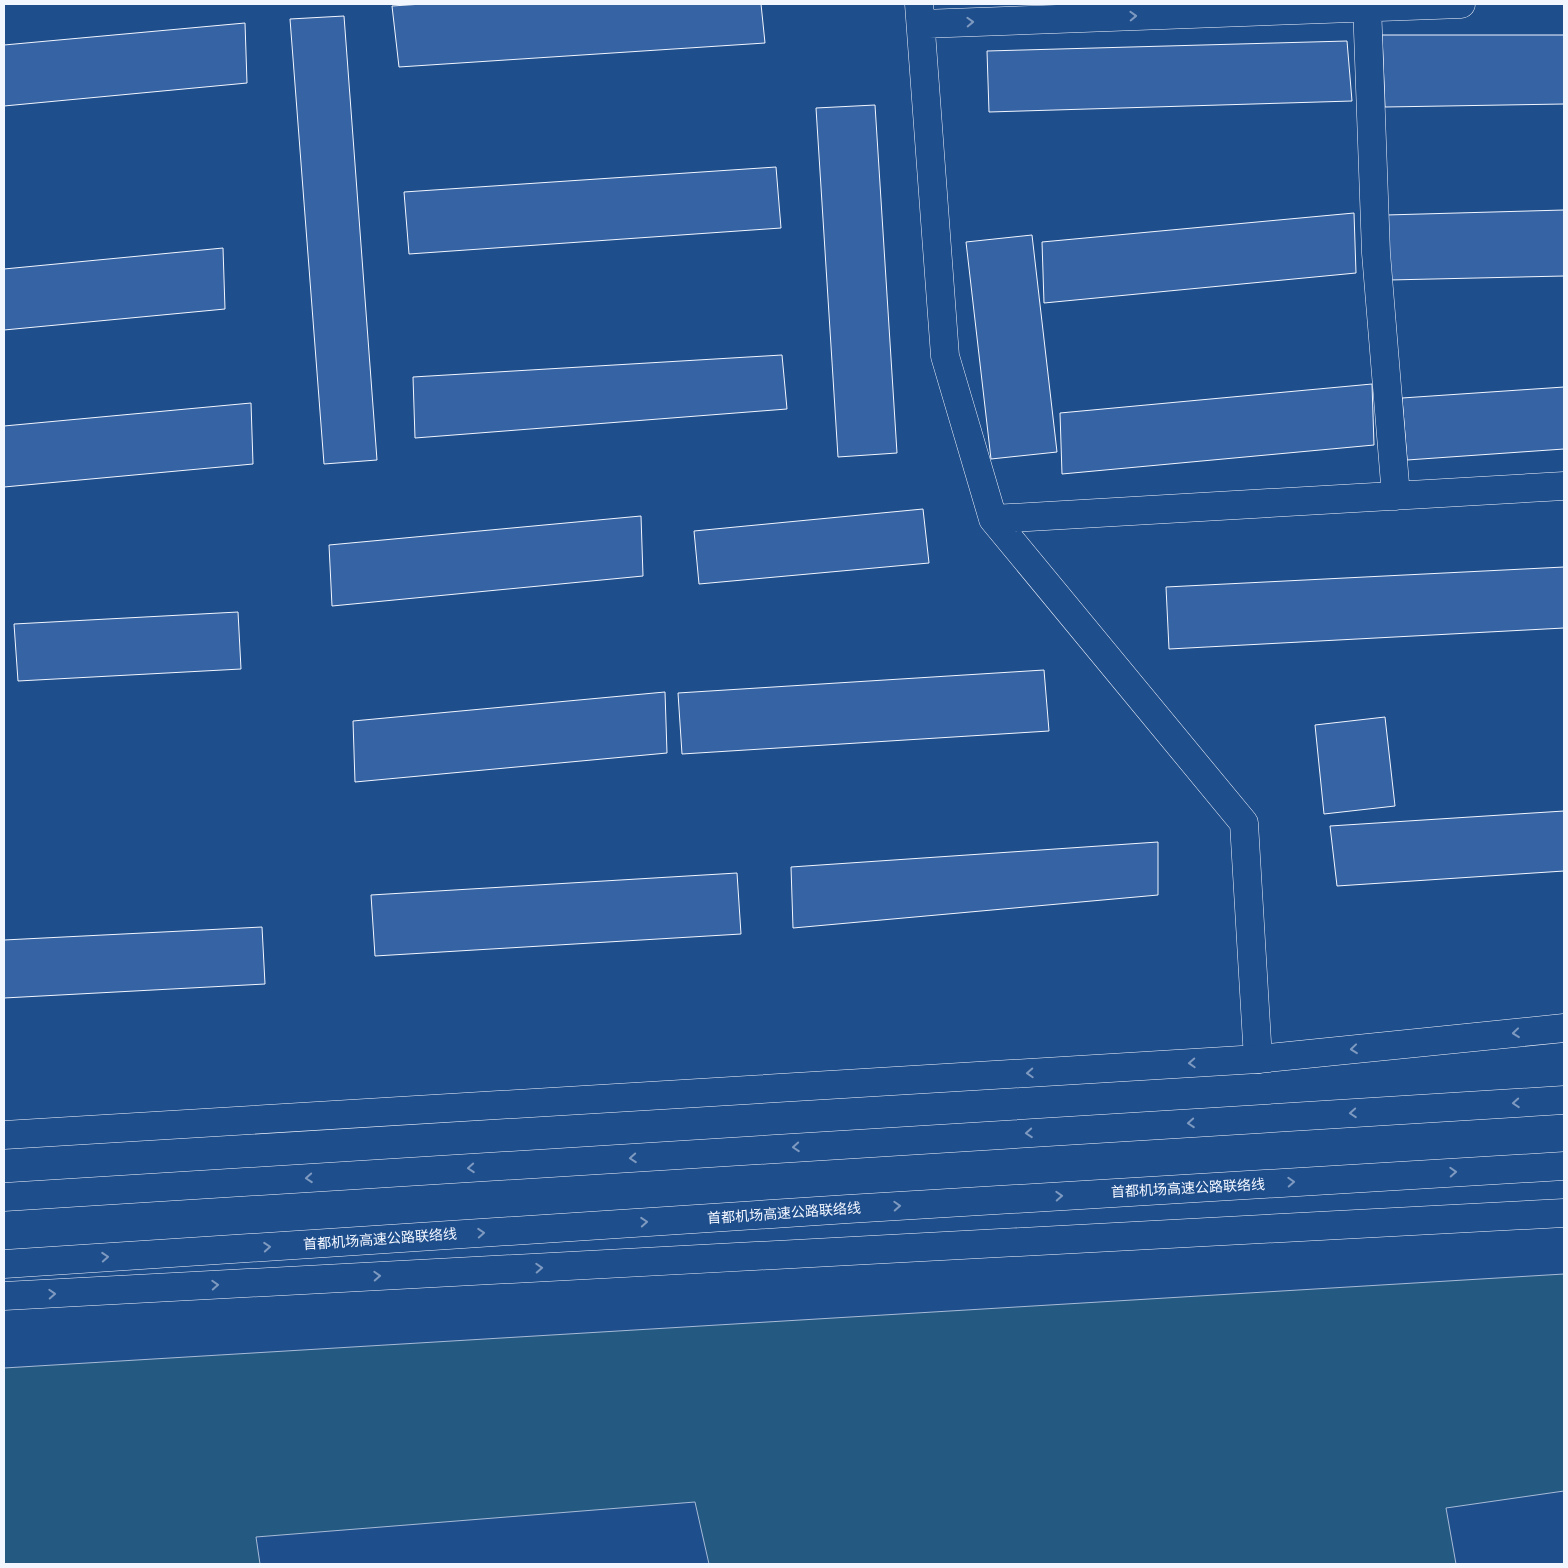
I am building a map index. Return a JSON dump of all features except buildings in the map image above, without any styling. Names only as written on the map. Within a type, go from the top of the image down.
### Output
[{"type":"main road","points":[[1258,1059],[1244,823],[994,519],[946,356],[920,14],[1462,4]]},
{"type":"main road","points":[[1367,6],[1376,253],[1396,496]]},
{"type":"main road","points":[[994,519],[1564,486]]},
{"type":"main road","points":[[4,1135],[1258,1059],[1564,1028]]},
{"type":"main road","points":[[4,1197],[1564,1100]]},
{"type":"main road","name":"首都机场高速公路联络线","points":[[4,1264],[848,1209],[1564,1166]]},
{"type":"main road","points":[[4,1296],[1564,1213]]},
{"type":"shaded area","points":[[1564,1274],[1564,1491],[1446,1508],[1456,1564],[709,1564],[695,1502],[256,1537],[260,1564],[4,1564],[4,1368]]}]
